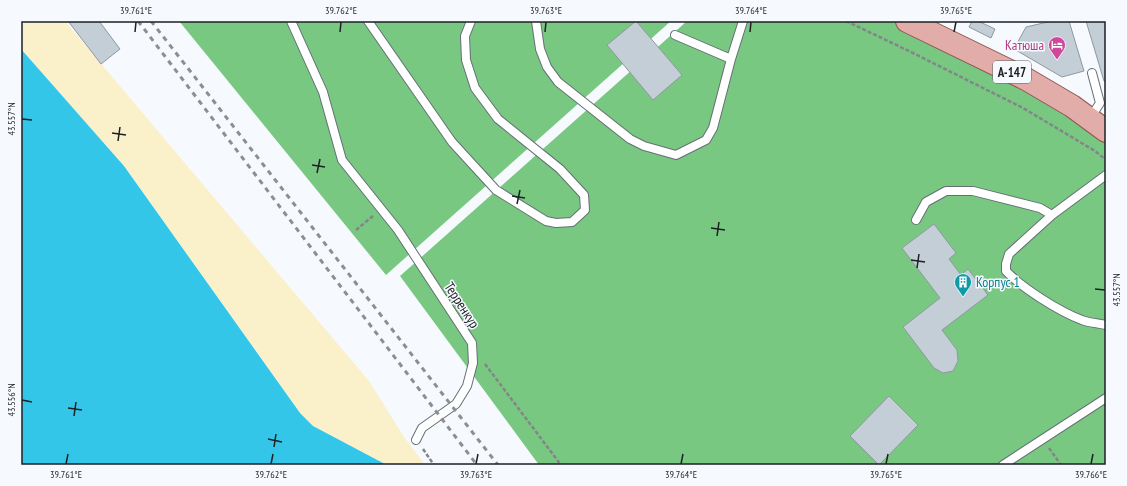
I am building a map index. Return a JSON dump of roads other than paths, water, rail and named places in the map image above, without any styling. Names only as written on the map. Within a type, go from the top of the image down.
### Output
[{"type":"main road","name":"А-147","points":[[907,21],[1026,79],[1072,106],[1098,125]]},
{"type":"lane","name":"Терренкур","points":[[291,21],[323,92],[342,160],[398,230],[472,343],[473,363],[467,386],[456,404],[422,428],[416,440]]},
{"type":"lane","points":[[368,21],[452,142],[496,190],[546,220],[556,223],[572,222],[585,210],[584,196],[560,169],[498,119],[475,88],[466,60],[465,36],[471,21]]},
{"type":"lane","points":[[536,21],[540,49],[548,67],[558,82],[630,139],[644,146],[676,155],[706,140],[713,128],[731,58],[743,21]]},
{"type":"lane","points":[[675,35],[731,58]]},
{"type":"lane","points":[[1092,73],[1100,103],[1098,125]]},
{"type":"lane","points":[[1106,175],[1052,215],[1009,254],[1006,264],[1006,272],[1016,281],[1058,308],[1082,320],[1106,325]]},
{"type":"lane","points":[[916,220],[926,202],[946,192],[973,191],[1040,208],[1052,215]]},
{"type":"lane","points":[[1003,465],[1106,398]]},
{"type":"water","points":[[21,49],[124,166],[300,413],[313,426],[385,465],[21,465]]},
{"type":"railway","points":[[138,21],[477,465]]},
{"type":"railway","points":[[151,21],[498,465]]},
{"type":"place","name":"Катюша","points":[[1057,60]]},
{"type":"place","name":"Корпус 1","points":[[963,297]]}]
